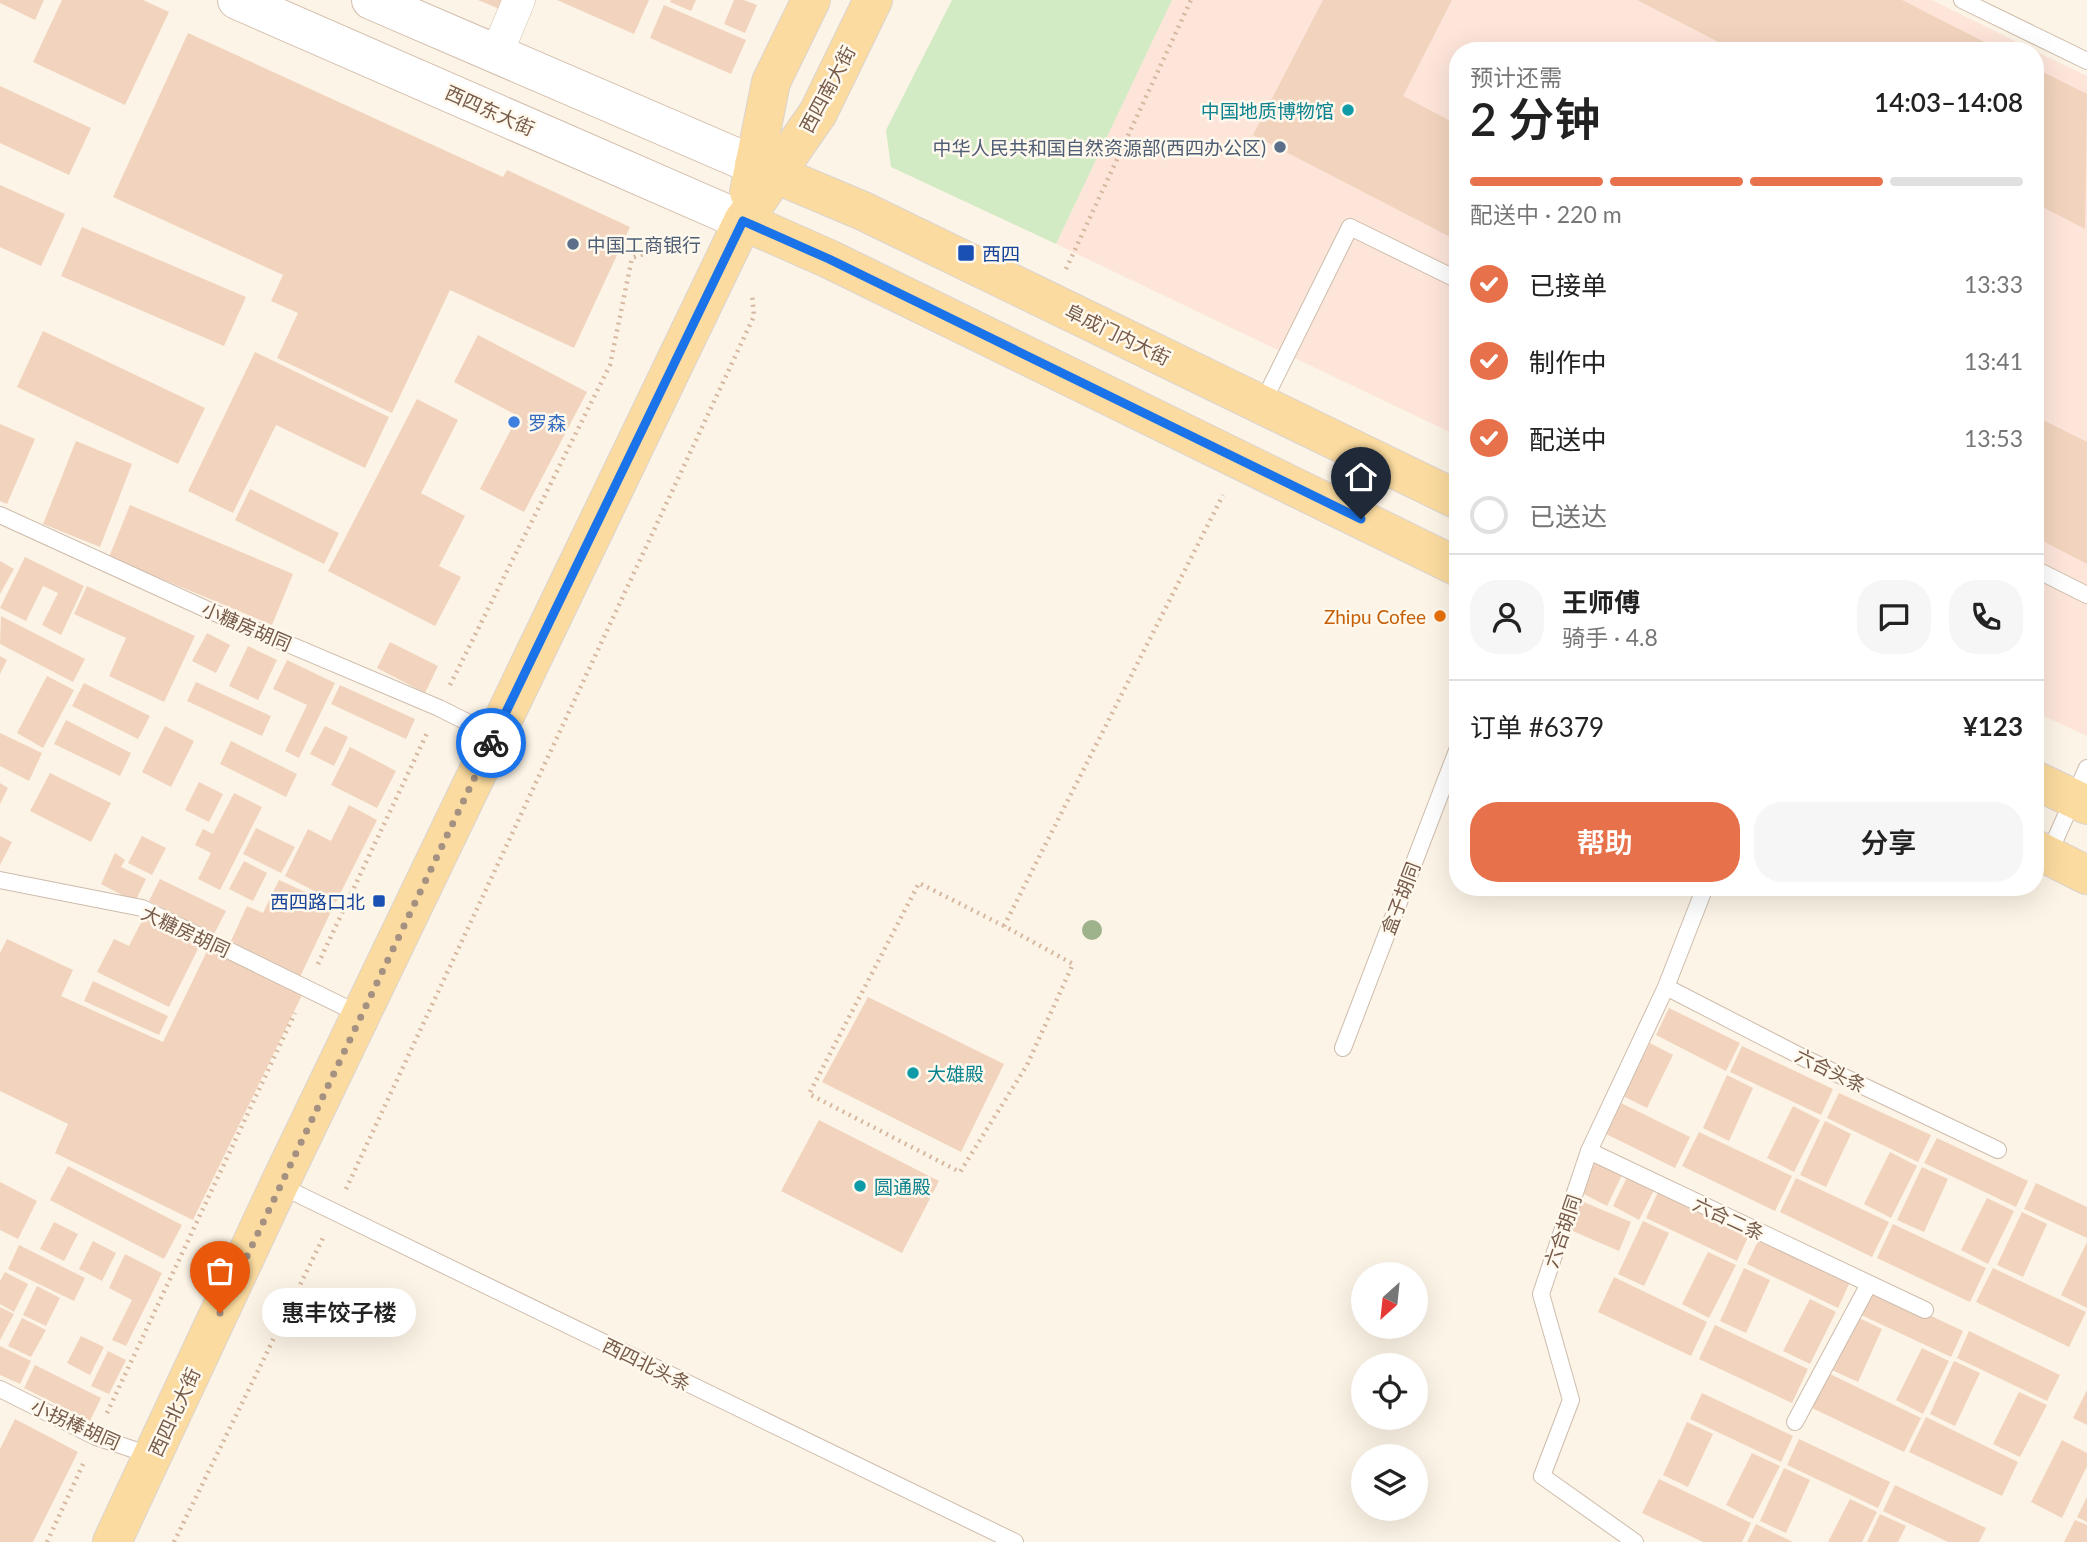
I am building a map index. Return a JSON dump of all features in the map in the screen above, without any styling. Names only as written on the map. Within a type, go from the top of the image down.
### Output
[{"type":"main road","name":"西四东大街","points":[[237,0],[743,221]]},
{"type":"main road","points":[[388,4],[496,55],[765,170],[771,82],[811,0]]},
{"type":"main road","name":"西四南大街","points":[[743,221],[765,170],[818,114],[873,0]]},
{"type":"main road","name":"阜成门内大街","points":[[765,170],[863,211],[1449,496]]},
{"type":"main road","points":[[743,221],[829,259],[1449,563]]},
{"type":"main road","name":"西四北大街","points":[[111,1542],[279,1185],[743,221]]},
{"type":"main road","points":[[2044,782],[2083,790]]},
{"type":"main road","points":[[2044,854],[2087,875]]},
{"type":"street","points":[[496,55],[519,0]]},
{"type":"lane","points":[[1962,0],[2087,61]]},
{"type":"lane","points":[[1262,404],[1350,227],[1449,276]]},
{"type":"lane","name":"小糖房胡同","points":[[0,515],[208,610],[439,708],[495,736]]},
{"type":"lane","points":[[2044,574],[2087,595]]},
{"type":"lane","name":"盒子胡同","points":[[1343,1048],[1449,771]]},
{"type":"lane","points":[[2044,848],[2083,790]]},
{"type":"lane","name":"大糖房胡同","points":[[0,880],[142,908],[361,1015]]},
{"type":"lane","name":"六合胡同","points":[[1629,1541],[1542,1476],[1571,1399],[1541,1294],[1589,1152],[1666,987],[1701,896]]},
{"type":"lane","name":"六合头条","points":[[1666,987],[1804,1058],[1998,1150]]},
{"type":"lane","name":"六合二条","points":[[1589,1152],[1925,1310]]},
{"type":"lane","name":"西四北头条","points":[[279,1185],[1015,1542]]},
{"type":"lane","points":[[1796,1422],[1869,1284]]},
{"type":"lane","name":"小拐棒胡同","points":[[0,1390],[96,1437],[153,1456]]},
{"type":"path","points":[[1050,302],[1191,0]]},
{"type":"path","points":[[47,1542],[439,708],[610,365],[632,258],[743,221]]},
{"type":"path","points":[[174,1542],[335,1212],[754,316],[750,282]]},
{"type":"path","points":[[1004,926],[1240,460]]},
{"type":"path","points":[[919,883],[1004,926],[1073,964],[1027,1065],[960,1172],[808,1094],[919,883]]},
{"type":"shaded area","name":"中华人民共和国自然资源部(西四办公区)","points":[[1171,0],[1932,0],[2017,42],[1449,42],[1449,432],[1056,244]]},
{"type":"shaded area","points":[[2044,55],[2087,76],[2087,736],[2044,716]]},
{"type":"green space","points":[[952,0],[1172,0],[1056,244],[891,167],[886,130]]},
{"type":"building","points":[[0,0],[44,0],[35,20],[0,3]]},
{"type":"building","points":[[62,0],[143,0],[169,12],[125,105],[33,62]]},
{"type":"building","points":[[478,0],[506,0],[502,10]]},
{"type":"building","points":[[557,0],[649,0],[634,34]]},
{"type":"building","points":[[696,0],[691,11],[670,2]]},
{"type":"building","points":[[734,0],[744,0],[757,5],[745,33],[724,24]]},
{"type":"building","name":"中国地质博物馆","points":[[1323,0],[1452,0],[1403,96],[1449,120],[1449,236],[1253,135]]},
{"type":"building","points":[[1637,0],[1902,0],[1984,42],[1719,42]]},
{"type":"building","points":[[664,5],[746,40],[731,74],[650,38]]},
{"type":"building","points":[[188,33],[503,177],[507,170],[630,227],[574,348],[450,290],[392,413],[277,358],[298,313],[271,301],[283,275],[113,197]]},
{"type":"building","points":[[2044,72],[2087,94],[2085,229],[2044,208]]},
{"type":"building","points":[[0,86],[91,128],[69,175],[0,143]]},
{"type":"building","points":[[0,185],[65,214],[41,266],[0,247]]},
{"type":"building","points":[[82,227],[246,297],[224,346],[61,276]]},
{"type":"building","points":[[43,331],[205,408],[178,464],[17,387]]},
{"type":"building","points":[[478,335],[587,392],[524,512],[480,489],[518,416],[454,382]]},
{"type":"building","points":[[255,352],[389,417],[365,468],[276,425],[233,513],[188,491]]},
{"type":"building","points":[[417,399],[458,420],[421,493],[465,516],[439,566],[461,577],[435,626],[328,571]]},
{"type":"building","points":[[2044,420],[2087,442],[2087,564],[2044,542]]},
{"type":"building","points":[[0,424],[35,439],[7,504],[0,501]]},
{"type":"building","points":[[76,441],[132,464],[100,547],[43,524]]},
{"type":"building","points":[[250,489],[339,533],[324,564],[235,520]]},
{"type":"building","points":[[130,505],[293,574],[272,625],[109,557]]},
{"type":"building","points":[[25,557],[84,586],[61,635],[42,625],[58,593],[43,586],[26,621],[0,608]]},
{"type":"building","points":[[0,561],[14,569],[0,594]]},
{"type":"building","points":[[87,586],[195,636],[164,702],[109,676],[126,638],[74,614]]},
{"type":"building","points":[[1,616],[85,659],[73,682],[0,644]]},
{"type":"building","points":[[207,633],[230,645],[216,673],[192,661]]},
{"type":"building","points":[[390,642],[438,666],[425,693],[377,668]]},
{"type":"building","points":[[248,646],[277,660],[258,700],[229,686]]},
{"type":"building","points":[[0,656],[7,660],[0,674]]},
{"type":"building","points":[[287,660],[335,683],[299,758],[285,751],[307,705],[273,689]]},
{"type":"building","points":[[47,676],[74,690],[43,748],[17,733]]},
{"type":"building","points":[[196,682],[271,716],[262,736],[187,701]]},
{"type":"building","points":[[84,683],[150,716],[138,739],[72,706]]},
{"type":"building","points":[[340,685],[415,719],[406,739],[331,704]]},
{"type":"building","points":[[66,720],[131,753],[120,776],[54,744]]},
{"type":"building","points":[[165,726],[194,741],[171,787],[142,772]]},
{"type":"building","points":[[325,726],[348,737],[334,766],[310,754]]},
{"type":"building","points":[[0,733],[42,753],[29,781],[0,766]]},
{"type":"building","points":[[231,741],[297,774],[286,797],[220,764]]},
{"type":"building","points":[[350,747],[396,771],[377,808],[331,785]]},
{"type":"building","points":[[50,773],[111,803],[91,842],[30,811]]},
{"type":"building","points":[[199,782],[223,794],[209,822],[185,810]]},
{"type":"building","points":[[0,783],[8,788],[0,804]]},
{"type":"building","points":[[234,793],[262,807],[220,890],[198,879],[211,853],[195,845],[203,829],[213,834]]},
{"type":"building","points":[[349,805],[377,820],[336,902],[285,876],[308,829],[331,841]]},
{"type":"building","points":[[256,828],[295,847],[281,873],[243,854]]},
{"type":"building","points":[[0,836],[12,842],[0,865]]},
{"type":"building","points":[[142,836],[166,848],[152,875],[128,863]]},
{"type":"building","points":[[115,853],[125,860],[121,867],[146,879],[135,902],[101,884]]},
{"type":"building","points":[[244,861],[267,873],[253,901],[229,889]]},
{"type":"building","points":[[160,879],[226,911],[214,934],[149,901]]},
{"type":"building","points":[[279,880],[334,905],[300,977],[230,943],[247,906],[263,913]]},
{"type":"building","points":[[145,915],[201,943],[169,1007],[97,972],[114,939],[129,946]]},
{"type":"building","points":[[7,939],[73,970],[61,996],[163,1042],[209,947],[303,993],[193,1220],[55,1153],[68,1124],[0,1091],[0,953]]},
{"type":"building","points":[[93,981],[168,1016],[159,1035],[84,1001]]},
{"type":"building","name":"大雄殿","points":[[868,997],[1004,1064],[961,1152],[822,1082]]},
{"type":"building","points":[[1669,1008],[1740,1043],[1726,1071],[1656,1035]]},
{"type":"building","points":[[1650,1043],[1673,1055],[1647,1108],[1623,1096]]},
{"type":"building","points":[[1742,1046],[1833,1089],[1821,1115],[1730,1072]]},
{"type":"building","points":[[1727,1075],[1753,1088],[1729,1141],[1703,1128]]},
{"type":"building","points":[[1839,1093],[1931,1135],[1918,1162],[1827,1118]]},
{"type":"building","points":[[1621,1103],[1690,1137],[1675,1168],[1606,1134]]},
{"type":"building","points":[[1793,1106],[1820,1120],[1794,1172],[1767,1158]]},
{"type":"building","name":"圆通殿","points":[[819,1120],[939,1181],[902,1253],[781,1191]]},
{"type":"building","points":[[1825,1121],[1851,1134],[1826,1187],[1800,1175]]},
{"type":"building","points":[[1699,1132],[1792,1176],[1775,1211],[1682,1166]]},
{"type":"building","points":[[1937,1138],[2028,1181],[2016,1207],[1924,1163]]},
{"type":"building","points":[[1890,1152],[1917,1166],[1891,1218],[1864,1204]]},
{"type":"building","points":[[1596,1161],[1622,1175],[1607,1206],[1580,1192]]},
{"type":"building","points":[[68,1166],[182,1225],[164,1259],[50,1200]]},
{"type":"building","points":[[1922,1167],[1948,1179],[1924,1232],[1897,1220]]},
{"type":"building","points":[[1628,1175],[1655,1188],[1639,1220],[1613,1206]]},
{"type":"building","points":[[1796,1178],[1889,1222],[1872,1257],[1780,1212]]},
{"type":"building","points":[[0,1182],[37,1201],[18,1239],[0,1230]]},
{"type":"building","points":[[2036,1183],[2087,1207],[2087,1238],[2024,1209]]},
{"type":"building","points":[[1658,1192],[1749,1235],[1737,1261],[1646,1218]]},
{"type":"building","points":[[1987,1198],[2014,1211],[1988,1264],[1961,1250]]},
{"type":"building","points":[[1579,1200],[1631,1222],[1619,1251],[1568,1229]]},
{"type":"building","points":[[2022,1212],[2047,1224],[2023,1277],[1997,1265]]},
{"type":"building","points":[[1643,1221],[1669,1233],[1644,1286],[1618,1274]]},
{"type":"building","points":[[54,1222],[78,1234],[64,1261],[40,1249]]},
{"type":"building","points":[[1893,1224],[1986,1268],[1970,1302],[1877,1258]]},
{"type":"building","points":[[1759,1239],[1850,1282],[1838,1308],[1747,1264]]},
{"type":"building","points":[[93,1241],[116,1253],[102,1281],[79,1269]]},
{"type":"building","points":[[2087,1242],[2087,1308],[2061,1295]]},
{"type":"building","points":[[19,1245],[85,1278],[74,1301],[8,1269]]},
{"type":"building","points":[[1708,1252],[1736,1265],[1709,1318],[1682,1304]]},
{"type":"building","points":[[125,1254],[162,1273],[126,1346],[112,1340],[132,1300],[109,1288]]},
{"type":"building","points":[[1744,1268],[1770,1280],[1746,1333],[1720,1321]]},
{"type":"building","points":[[1993,1268],[2086,1312],[2069,1347],[1976,1302]]},
{"type":"building","points":[[5,1272],[28,1284],[14,1312],[0,1304],[0,1281]]},
{"type":"building","points":[[1614,1277],[1707,1322],[1691,1356],[1598,1312]]},
{"type":"building","points":[[37,1286],[60,1298],[46,1326],[23,1315]]},
{"type":"building","points":[[1872,1288],[1963,1331],[1951,1357],[1859,1314]]},
{"type":"building","points":[[1810,1299],[1836,1312],[1810,1364],[1783,1351]]},
{"type":"building","points":[[0,1307],[14,1314],[0,1340]]},
{"type":"building","points":[[1857,1317],[1882,1329],[1858,1382],[1832,1370]]},
{"type":"building","points":[[22,1318],[46,1330],[31,1357],[8,1346]]},
{"type":"building","points":[[1715,1325],[1808,1369],[1792,1403],[1699,1359]]},
{"type":"building","points":[[1969,1331],[2060,1375],[2047,1401],[1957,1358]]},
{"type":"building","points":[[81,1336],[104,1347],[90,1375],[67,1363]]},
{"type":"building","points":[[0,1346],[31,1361],[20,1384],[0,1375]]},
{"type":"building","points":[[1922,1348],[1949,1361],[1923,1414],[1896,1400]]},
{"type":"building","points":[[108,1351],[126,1360],[109,1394],[91,1386]]},
{"type":"building","points":[[1954,1361],[1980,1373],[1955,1426],[1930,1414]]},
{"type":"building","points":[[35,1365],[101,1398],[90,1421],[24,1388]]},
{"type":"building","points":[[1828,1373],[1921,1418],[1904,1452],[1812,1408]]},
{"type":"building","points":[[2087,1390],[2087,1425],[2073,1418]]},
{"type":"building","points":[[2019,1392],[2047,1405],[2020,1457],[1993,1444]]},
{"type":"building","points":[[1702,1393],[1793,1436],[1781,1462],[1690,1419]]},
{"type":"building","points":[[1926,1417],[2018,1462],[2002,1496],[1909,1452]]},
{"type":"building","points":[[15,1419],[78,1452],[33,1542],[0,1542],[0,1449]]},
{"type":"building","points":[[1687,1422],[1713,1434],[1688,1487],[1663,1475]]},
{"type":"building","points":[[1799,1439],[1890,1482],[1878,1508],[1787,1465]]},
{"type":"building","points":[[2062,1440],[2087,1453],[2087,1466],[2062,1518],[2031,1502]]},
{"type":"building","points":[[1752,1453],[1780,1466],[1753,1519],[1726,1505]]},
{"type":"building","points":[[1784,1468],[1810,1480],[1786,1533],[1760,1521]]},
{"type":"building","points":[[1659,1479],[1751,1523],[1742,1542],[1703,1542],[1642,1513]]},
{"type":"building","points":[[1895,1485],[1986,1528],[1979,1542],[1948,1542],[1883,1511]]},
{"type":"building","points":[[2087,1497],[2087,1522],[2077,1517]]},
{"type":"building","points":[[1850,1499],[1877,1512],[1862,1542],[1828,1542]]},
{"type":"building","points":[[1880,1514],[1906,1526],[1898,1542],[1867,1542]]},
{"type":"building","points":[[2075,1520],[2087,1525],[2087,1542],[2064,1542]]},
{"type":"building","points":[[1756,1524],[1793,1542],[1747,1542]]},
{"type":"way so far","points":[[220,1313],[491,743]]},
{"type":"place","name":"中国地质博物馆","points":[[1348,110]]},
{"type":"place","name":"中华人民共和国自然资源部(西四办公区)","points":[[1280,147]]},
{"type":"place","name":"中国工商银行","points":[[573,244]]},
{"type":"place","name":"西四","points":[[966,253]]},
{"type":"place","name":"罗森","points":[[514,422]]},
{"type":"place","name":"Zhipu Cofee","points":[[1440,616]]},
{"type":"place","name":"西四路口北","points":[[379,901]]},
{"type":"place","name":"大雄殿","points":[[913,1073]]},
{"type":"place","name":"圆通殿","points":[[860,1186]]},
{"type":"place","name":"惠丰饺子楼","points":[[220,1313]]},
{"type":"route","points":[[491,743],[743,221],[829,259],[1361,519]]}]
